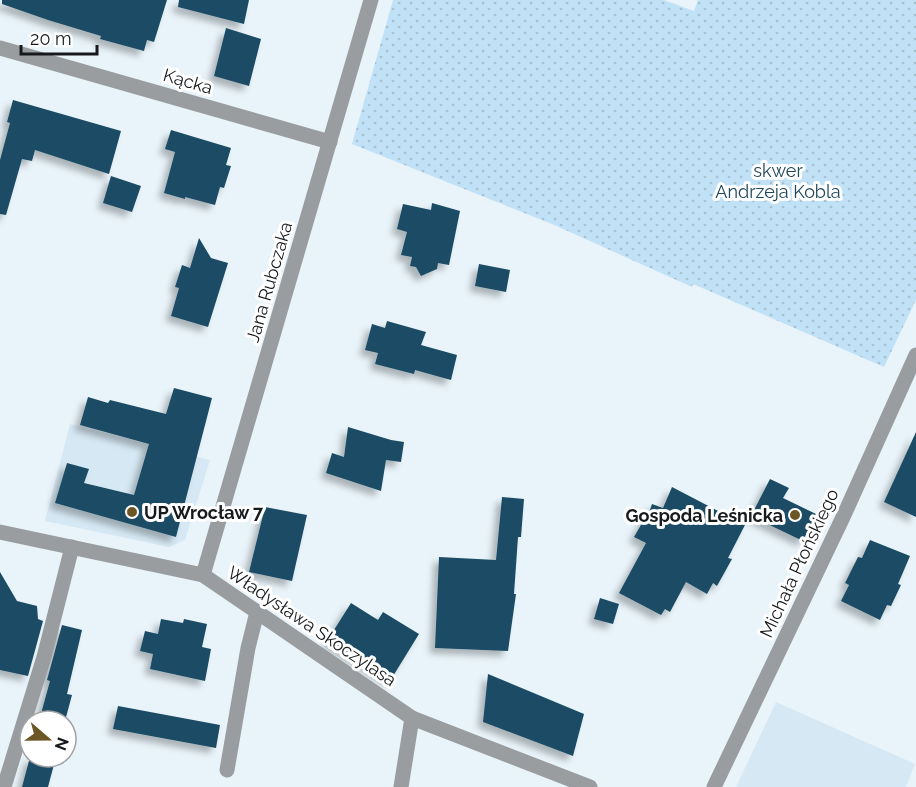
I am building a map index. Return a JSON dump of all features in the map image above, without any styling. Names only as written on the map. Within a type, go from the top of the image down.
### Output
[{"type":"street","name":"Jana Rubczaka","points":[[203,575],[371,0]]},
{"type":"street","name":"Kącka","points":[[0,48],[330,142]]},
{"type":"street","name":"Michała Płońskiego","points":[[714,787],[844,515],[916,355]]},
{"type":"street","name":"Władysława Skoczylasa","points":[[0,532],[203,575],[412,718],[591,787]]},
{"type":"street","points":[[4,787],[44,657],[72,548]]},
{"type":"street","points":[[226,770],[256,612]]},
{"type":"street","points":[[401,787],[412,718]]},
{"type":"shaded area","points":[[70,424],[210,460],[185,540],[169,547],[45,521]]},
{"type":"shaded area","points":[[776,702],[915,764],[906,787],[736,787]]},
{"type":"green space","name":"skwer Andrzeja Kobla","points":[[393,0],[664,0],[694,11],[698,0],[916,0],[916,300],[884,367],[693,284],[692,287],[552,224],[352,144]]},
{"type":"building","points":[[2,0],[167,0],[154,42],[147,40],[144,51],[100,39],[101,36],[2,4]]},
{"type":"building","points":[[179,0],[249,0],[244,24],[178,7]]},
{"type":"building","points":[[226,28],[261,39],[249,86],[214,76]]},
{"type":"building","points":[[13,100],[121,131],[109,174],[35,150],[32,161],[22,159],[6,215],[0,214],[0,160],[10,123],[7,122]]},
{"type":"building","points":[[171,130],[231,148],[226,165],[231,166],[224,188],[220,187],[215,205],[164,193],[175,152],[165,149]]},
{"type":"building","points":[[111,176],[141,186],[132,212],[103,203]]},
{"type":"building","points":[[432,203],[460,211],[449,265],[438,263],[437,269],[421,276],[416,267],[410,266],[412,257],[401,255],[407,232],[397,229],[403,204],[431,210]]},
{"type":"building","points":[[199,238],[211,258],[228,263],[208,327],[171,316],[179,288],[175,287],[182,265],[190,268]]},
{"type":"building","points":[[479,264],[510,270],[506,292],[475,286]]},
{"type":"building","points":[[387,321],[426,332],[421,345],[457,355],[451,380],[415,370],[414,374],[375,364],[378,353],[365,350],[372,324],[385,328]]},
{"type":"building","points":[[174,388],[212,398],[176,537],[55,503],[67,463],[89,469],[84,483],[134,495],[149,444],[80,425],[88,397],[166,414]]},
{"type":"building","points":[[348,427],[404,442],[401,462],[386,460],[381,491],[326,473],[332,453],[344,457]]},
{"type":"building","points":[[916,432],[916,517],[884,502]]},
{"type":"building","points":[[770,479],[789,488],[783,498],[816,514],[803,541],[751,516]]},
{"type":"building","points":[[672,487],[745,525],[728,558],[732,559],[717,586],[713,583],[707,594],[686,582],[670,612],[665,609],[661,615],[619,593],[646,543],[634,537],[647,518],[652,504],[663,508]]},
{"type":"building","points":[[502,497],[524,499],[521,537],[518,537],[514,594],[516,594],[508,651],[435,648],[439,557],[496,560]]},
{"type":"building","points":[[265,507],[307,515],[292,581],[249,572]]},
{"type":"building","points":[[870,540],[910,556],[898,584],[901,585],[891,606],[887,605],[880,620],[841,601],[849,585],[845,583],[858,557],[862,558]]},
{"type":"building","points":[[0,572],[17,601],[37,606],[38,619],[43,621],[28,676],[0,670]]},
{"type":"building","points":[[600,598],[619,604],[613,624],[594,619]]},
{"type":"building","points":[[351,603],[378,620],[383,612],[419,634],[390,681],[327,641]]},
{"type":"building","points":[[161,619],[183,623],[184,619],[207,624],[202,647],[211,649],[205,681],[150,669],[153,654],[140,651],[145,631],[158,634]]},
{"type":"building","points":[[62,625],[82,630],[67,694],[72,695],[68,709],[42,709],[50,681],[47,680]]},
{"type":"building","points":[[488,674],[584,714],[573,756],[483,722]]},
{"type":"building","points":[[118,706],[220,725],[216,748],[113,729]]},
{"type":"building","points":[[27,769],[53,769],[48,787],[22,787]]},
{"type":"place","name":"UP Wrocław 7","points":[[132,512]]},
{"type":"place","name":"Gospoda Leśnicka","points":[[795,515]]}]
